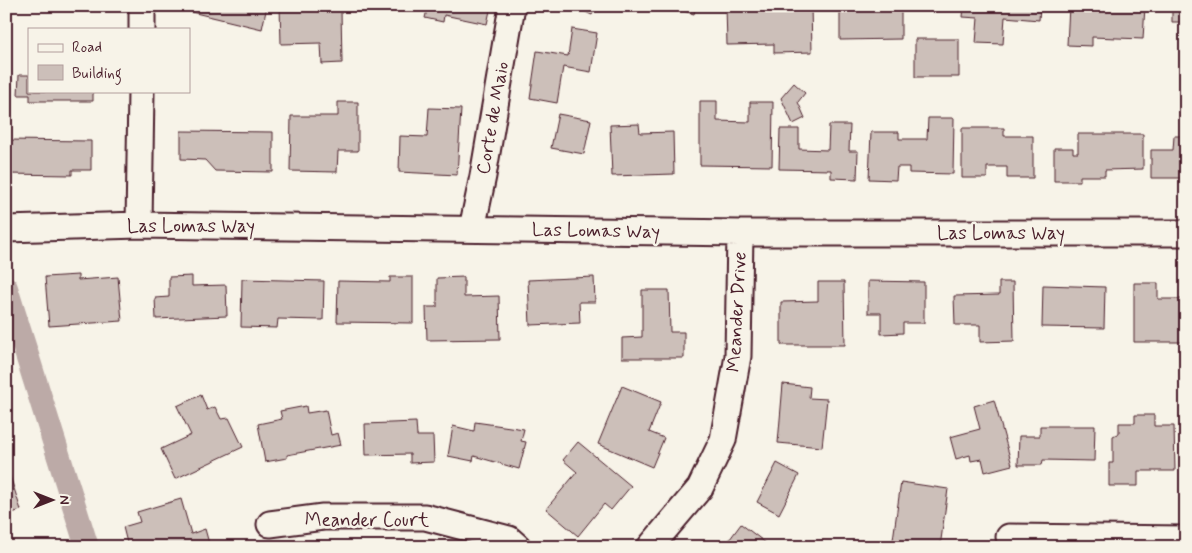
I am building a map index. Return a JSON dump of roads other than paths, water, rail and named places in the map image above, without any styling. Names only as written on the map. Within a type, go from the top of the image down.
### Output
[{"type":"street","points":[[142,6],[142,28]]},
{"type":"street","name":"Corte de Maio","points":[[472,229],[512,6]]},
{"type":"street","points":[[139,226],[141,92]]},
{"type":"street","name":"Las Lomas Way","points":[[6,229],[139,226],[740,233],[1186,233]]},
{"type":"street","name":"Meander Drive","points":[[650,547],[700,488],[723,440],[738,356],[740,233]]},
{"type":"street","name":"Meander Court","points":[[270,524],[322,516],[424,516],[509,539],[518,547]]},
{"type":"street","points":[[1009,537],[1186,539]]},
{"type":"waterway","points":[[6,288],[87,547]]}]
